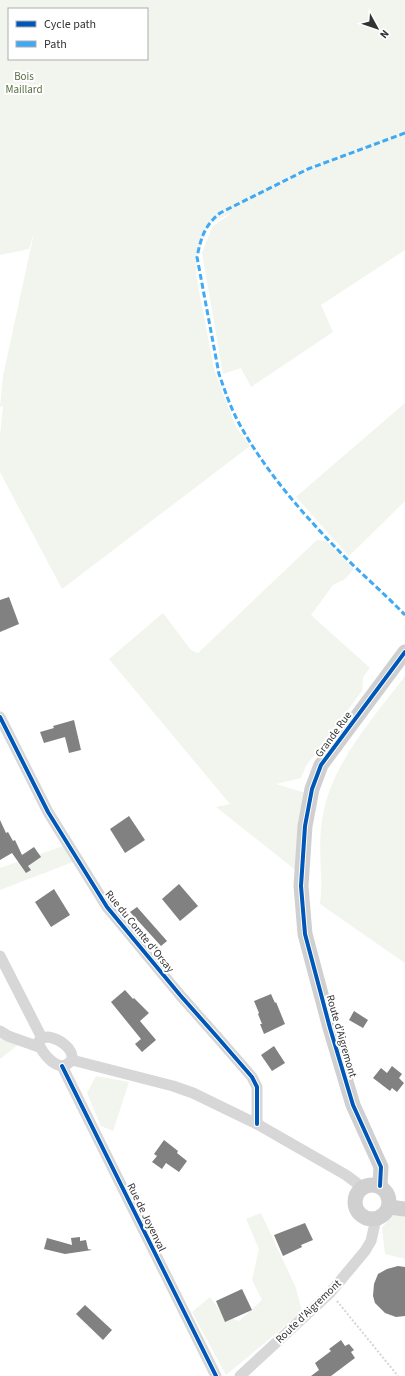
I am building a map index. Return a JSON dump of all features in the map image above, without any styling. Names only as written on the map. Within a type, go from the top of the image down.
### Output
[{"type":"street","name":"Grande Rue","points":[[300,886],[305,826],[312,789],[321,765],[405,652]]},
{"type":"street","name":"Rue du Comte d'Orsay","points":[[0,717],[48,812],[107,907],[180,995],[220,1038],[252,1077],[257,1087],[256,1124]]},
{"type":"street","name":"Route d’Aigremont","points":[[300,886],[305,934],[330,1028],[353,1105],[381,1167],[380,1186]]},
{"type":"street","points":[[0,956],[41,1042],[52,1061],[62,1066],[67,1065],[72,1060],[73,1056],[69,1050],[55,1038],[48,1037],[41,1042],[8,1036],[0,1031]]},
{"type":"street","points":[[72,1060],[173,1086],[193,1093],[256,1124],[346,1175],[362,1187]]},
{"type":"street","name":"Rue de Joyenval","points":[[62,1066],[216,1376]]},
{"type":"street","points":[[374,1184],[380,1186],[386,1191],[390,1199],[389,1207],[386,1212],[376,1219],[371,1219],[361,1215],[355,1206],[356,1196],[362,1187],[374,1184]]},
{"type":"street","points":[[389,1207],[405,1209]]},
{"type":"street","name":"Route d'Aigremont","points":[[240,1376],[330,1293],[366,1251],[371,1241],[376,1219]]},
{"type":"path","points":[[330,1293],[398,1376]]},
{"type":"green space","name":"Bois Maillard","points":[[0,0],[405,0],[405,250],[321,305],[333,332],[251,387],[241,368],[223,374],[202,253],[212,227],[233,212],[209,224],[197,257],[196,275],[214,369],[236,427],[250,446],[62,589],[0,472],[0,436],[3,406],[0,407],[3,376],[34,233],[29,249],[0,255]]},
{"type":"green space","points":[[405,403],[405,501],[349,556],[296,497]]},
{"type":"green space","points":[[317,540],[326,541],[354,569],[345,579],[333,585],[311,615],[370,668],[363,677],[362,691],[306,766],[301,778],[276,784],[309,794],[298,872],[216,807],[230,804],[109,659],[163,613],[191,650],[198,653]]},
{"type":"green space","points":[[405,676],[405,963],[320,904],[320,850],[322,818],[329,792],[337,774],[357,740]]},
{"type":"green space","points":[[66,845],[73,862],[0,890],[0,868]]},
{"type":"green space","points":[[0,1032],[19,1044],[0,1059]]},
{"type":"green space","points":[[96,1076],[129,1082],[113,1131],[101,1126],[87,1093]]},
{"type":"green space","points":[[398,1209],[405,1212],[405,1259],[385,1254],[382,1228]]},
{"type":"green space","points":[[261,1213],[296,1288],[302,1312],[226,1375],[192,1312],[210,1297],[222,1314],[239,1321],[262,1300],[252,1280],[259,1249],[246,1219]]},
{"type":"building","points":[[9,597],[19,624],[0,632],[0,600]]},
{"type":"building","points":[[74,720],[81,750],[69,753],[65,737],[44,743],[40,732],[54,728],[53,726]]},
{"type":"building","points":[[129,816],[145,840],[125,853],[110,829]]},
{"type":"building","points":[[0,820],[6,833],[8,832],[13,841],[15,840],[22,855],[34,847],[41,857],[28,866],[31,870],[26,873],[12,853],[0,860]]},
{"type":"building","points":[[179,884],[198,906],[180,921],[162,899]]},
{"type":"building","points":[[54,889],[70,915],[51,927],[35,902]]},
{"type":"building","points":[[137,907],[167,941],[161,946],[130,912]]},
{"type":"building","points":[[125,990],[149,1013],[140,1021],[156,1040],[142,1052],[135,1044],[141,1039],[111,1002]]},
{"type":"building","points":[[271,994],[285,1024],[264,1034],[260,1024],[262,1024],[258,1014],[259,1013],[254,1001]]},
{"type":"building","points":[[354,1011],[368,1020],[363,1028],[349,1020]]},
{"type":"building","points":[[274,1046],[285,1063],[272,1071],[261,1055]]},
{"type":"building","points":[[392,1066],[402,1074],[399,1078],[404,1083],[397,1092],[392,1088],[390,1091],[373,1078],[381,1068],[387,1073]]},
{"type":"building","points":[[164,1140],[178,1151],[177,1153],[187,1161],[179,1172],[166,1163],[162,1169],[152,1162],[157,1156],[154,1154]]},
{"type":"building","points":[[305,1223],[313,1240],[301,1245],[302,1247],[283,1256],[274,1235]]},
{"type":"building","points":[[80,1237],[80,1241],[86,1240],[88,1249],[92,1250],[65,1254],[44,1249],[47,1238],[72,1245],[71,1238]]},
{"type":"building","points":[[398,1266],[405,1267],[405,1316],[396,1317],[385,1313],[375,1303],[373,1296],[374,1284],[378,1274],[387,1269]]},
{"type":"building","points":[[242,1289],[252,1310],[225,1322],[216,1301]]},
{"type":"building","points":[[85,1305],[112,1330],[103,1340],[76,1314]]},
{"type":"building","points":[[341,1340],[345,1346],[349,1344],[354,1350],[351,1352],[355,1358],[331,1376],[311,1376],[319,1370],[315,1363],[331,1351],[329,1349]]},
{"type":"marked path","points":[[405,133],[308,169],[220,213],[210,223],[204,233],[197,257],[219,374],[240,425],[260,458],[297,506],[345,557],[405,615]]},
{"type":"cycle path","points":[[380,1186],[381,1167],[353,1105],[330,1028],[305,934],[301,886],[305,826],[312,789],[321,765],[405,652]]},
{"type":"cycle path","points":[[0,717],[48,812],[107,907],[180,995],[252,1077],[257,1087],[257,1124]]},
{"type":"cycle path","points":[[62,1066],[216,1376]]}]
